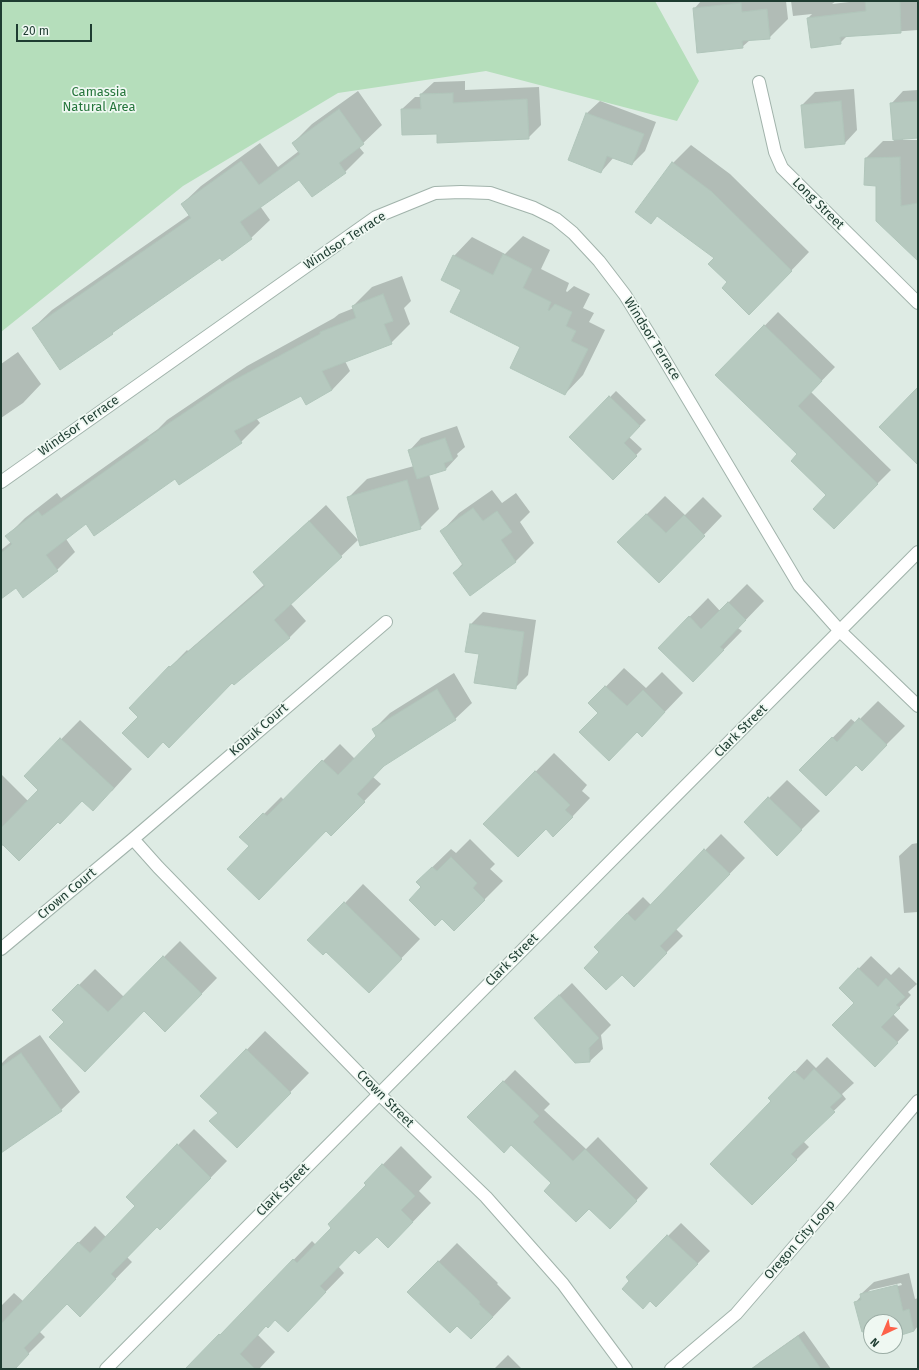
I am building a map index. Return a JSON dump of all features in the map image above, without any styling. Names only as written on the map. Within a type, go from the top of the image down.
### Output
[{"type":"street","name":"Long Street","points":[[759,82],[774,152],[782,168],[918,303]]},
{"type":"street","name":"Windsor Terrace","points":[[1,482],[376,217],[435,193],[490,193],[534,208],[556,219],[573,233],[599,261],[625,295],[799,585],[840,631]]},
{"type":"street","name":"Clark Street","points":[[106,1369],[918,552]]},
{"type":"street","name":"Kobuk Court","points":[[133,839],[386,622]]},
{"type":"street","points":[[840,631],[918,706]]},
{"type":"street","name":"Crown Court","points":[[1,949],[133,839]]},
{"type":"street","name":"Crown Street","points":[[133,839],[158,867],[379,1094],[486,1197],[563,1284],[626,1369]]},
{"type":"street","name":"Oregon City Loop","points":[[671,1369],[736,1314],[918,1101]]},
{"type":"green space","name":"Camassia Natural Area","points":[[1,1],[655,1],[699,81],[677,121],[486,71],[338,93],[183,186],[1,332]]},
{"type":"building","points":[[865,1],[900,1],[901,33],[840,37],[841,44],[811,48],[807,18],[866,11]]},
{"type":"building","points":[[741,3],[742,12],[767,9],[770,39],[742,41],[743,48],[697,53],[693,8]]},
{"type":"building","points":[[453,93],[453,103],[527,99],[529,139],[437,143],[437,134],[402,135],[401,109],[421,109],[420,94]]},
{"type":"building","points":[[841,101],[845,144],[805,148],[801,105]]},
{"type":"building","points":[[918,101],[918,138],[893,140],[890,103]]},
{"type":"building","points":[[339,109],[364,144],[339,163],[346,173],[312,197],[299,180],[240,222],[252,239],[222,261],[220,258],[60,370],[32,328],[191,218],[181,204],[241,161],[259,185],[300,154],[292,143]]},
{"type":"building","points":[[586,113],[644,134],[632,165],[607,156],[601,173],[568,160]]},
{"type":"building","points":[[900,157],[901,206],[918,203],[918,261],[876,221],[876,186],[864,185],[865,158]]},
{"type":"building","points":[[672,162],[712,192],[792,271],[749,315],[722,288],[727,282],[708,264],[714,258],[657,216],[651,224],[635,212]]},
{"type":"building","points":[[503,254],[532,269],[523,288],[551,302],[549,311],[555,304],[572,312],[566,326],[576,331],[571,341],[588,349],[565,395],[510,368],[520,347],[450,312],[461,290],[441,280],[453,255],[493,275]]},
{"type":"building","points":[[383,294],[393,321],[384,324],[392,344],[322,371],[332,390],[306,405],[301,396],[234,431],[242,443],[179,485],[175,479],[94,536],[86,524],[46,555],[58,571],[23,598],[16,588],[1,599],[1,553],[12,544],[5,536],[38,511],[42,516],[149,440],[147,438],[227,384],[320,334],[320,332],[356,318],[352,306]]},
{"type":"building","points":[[764,325],[822,381],[798,406],[878,484],[834,529],[813,509],[826,495],[791,461],[797,454],[715,375]]},
{"type":"building","points":[[918,387],[918,465],[879,427]]},
{"type":"building","points":[[609,396],[640,426],[624,443],[637,456],[613,480],[569,437]]},
{"type":"building","points":[[445,438],[453,460],[444,463],[446,470],[417,479],[408,450]]},
{"type":"building","points":[[407,480],[421,529],[360,546],[347,497]]},
{"type":"building","points":[[473,508],[483,521],[497,511],[512,532],[501,540],[516,562],[470,596],[453,573],[463,565],[440,531]]},
{"type":"building","points":[[646,514],[666,533],[684,515],[705,536],[659,583],[617,542]]},
{"type":"building","points":[[309,521],[342,557],[274,620],[290,638],[234,685],[232,683],[169,748],[163,742],[148,758],[122,733],[138,717],[129,708],[169,666],[170,667],[265,586],[253,572]]},
{"type":"building","points":[[728,602],[746,620],[720,647],[724,650],[693,682],[658,648],[689,616],[701,629]]},
{"type":"building","points":[[470,624],[524,632],[516,689],[474,683],[479,654],[465,652]]},
{"type":"building","points":[[605,686],[627,706],[643,690],[665,712],[642,737],[637,732],[609,761],[579,732],[598,713],[588,703]]},
{"type":"building","points":[[437,689],[456,720],[384,766],[357,794],[365,802],[331,836],[326,831],[259,900],[227,869],[249,846],[239,837],[263,813],[267,816],[322,760],[338,775],[376,736],[372,729]]},
{"type":"building","points":[[859,718],[887,745],[862,771],[856,765],[826,796],[799,770],[832,737],[837,742]]},
{"type":"building","points":[[60,738],[114,788],[93,811],[82,801],[60,824],[58,822],[19,861],[1,843],[1,828],[38,790],[24,776]]},
{"type":"building","points":[[535,771],[570,805],[565,810],[573,817],[553,837],[546,829],[518,857],[483,824]]},
{"type":"building","points":[[768,797],[802,830],[777,856],[744,822]]},
{"type":"building","points":[[704,849],[730,874],[660,946],[667,953],[634,987],[622,975],[606,990],[584,968],[599,952],[594,947],[627,913],[635,921]]},
{"type":"building","points":[[451,857],[477,883],[473,888],[485,900],[454,931],[442,919],[435,926],[409,900],[421,887],[416,882],[432,867],[437,871]]},
{"type":"building","points":[[344,902],[402,959],[369,993],[326,952],[323,955],[307,940]]},
{"type":"building","points":[[163,956],[202,994],[165,1032],[144,1011],[85,1072],[49,1037],[64,1022],[52,1010],[78,984],[108,1012]]},
{"type":"building","points":[[858,968],[878,987],[886,978],[905,997],[896,1005],[900,1008],[881,1027],[898,1043],[875,1067],[832,1025],[854,1003],[839,988]]},
{"type":"building","points":[[559,995],[599,1038],[589,1048],[590,1062],[575,1063],[534,1018]]},
{"type":"building","points":[[246,1049],[291,1093],[237,1148],[209,1121],[218,1113],[200,1096]]},
{"type":"building","points":[[21,1053],[62,1111],[1,1153],[1,1067]]},
{"type":"building","points":[[814,1069],[842,1096],[830,1107],[835,1112],[791,1154],[797,1160],[752,1205],[710,1164],[771,1101],[768,1098],[794,1071],[804,1080]]},
{"type":"building","points":[[503,1081],[539,1116],[533,1122],[573,1161],[585,1149],[637,1201],[610,1229],[589,1209],[576,1222],[544,1191],[551,1183],[511,1145],[504,1153],[467,1117]]},
{"type":"building","points":[[177,1144],[211,1178],[160,1230],[157,1227],[111,1274],[116,1279],[80,1317],[67,1304],[24,1348],[29,1354],[15,1369],[1,1369],[1,1324],[78,1242],[90,1253],[135,1206],[126,1197]]},
{"type":"building","points":[[382,1164],[415,1196],[401,1210],[413,1222],[388,1248],[377,1237],[359,1254],[355,1250],[320,1286],[326,1292],[288,1332],[275,1320],[268,1328],[266,1326],[240,1354],[255,1369],[185,1369],[293,1259],[297,1263],[331,1228],[328,1224],[366,1185],[364,1183]]},
{"type":"building","points":[[667,1235],[698,1264],[656,1307],[650,1301],[643,1309],[622,1289],[629,1281],[626,1277]]},
{"type":"building","points":[[438,1261],[480,1302],[479,1304],[493,1317],[471,1339],[457,1326],[450,1333],[407,1292]]},
{"type":"building","points":[[897,1285],[903,1311],[909,1309],[914,1331],[903,1334],[903,1314],[863,1314],[862,1332],[854,1302],[861,1300],[860,1294]]},
{"type":"building","points":[[798,1336],[821,1369],[751,1369]]}]
